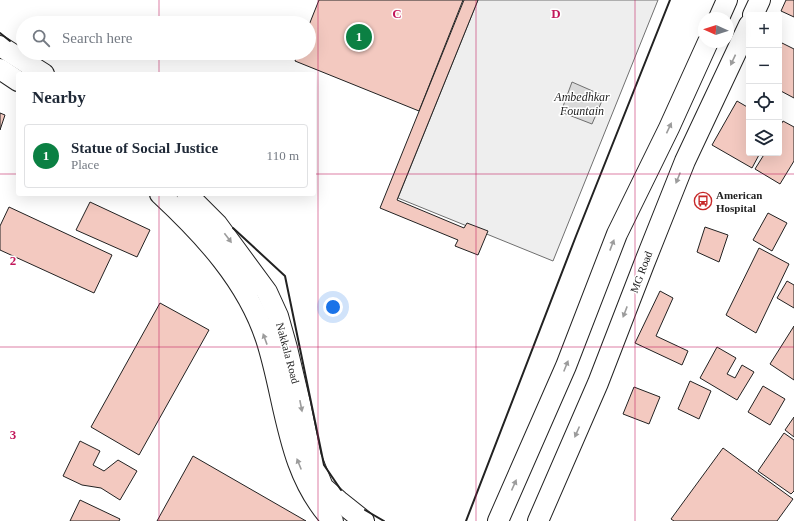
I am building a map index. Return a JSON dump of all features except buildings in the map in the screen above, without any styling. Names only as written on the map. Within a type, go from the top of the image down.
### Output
[{"type":"main road","points":[[722,12],[727,0]]},
{"type":"main road","points":[[754,12],[760,0]]},
{"type":"main road","name":"MG Road","points":[[538,521],[598,383],[685,161],[746,31]]},
{"type":"main road","points":[[0,46],[16,56]]},
{"type":"main road","points":[[498,521],[566,366],[617,234],[669,128],[705,48]]},
{"type":"main road","points":[[22,60],[41,72]]},
{"type":"main road","points":[[0,69],[16,80]]},
{"type":"main road","name":"Nakkala Road","points":[[166,196],[188,203],[217,224],[267,292],[278,316],[288,348],[310,457],[323,487],[364,521]]},
{"type":"main road","name":"Nakkala Road","points":[[188,203],[224,262],[247,294],[266,338],[276,372],[283,413],[290,440],[310,488],[324,511],[333,521]]},
{"type":"shaded area","points":[[478,0],[658,0],[553,261],[398,198]]},
{"type":"water","name":"Ambedhkar Fountain","points":[[572,82],[604,96],[592,124],[561,112]]},
{"type":"wall","points":[[466,521],[576,236],[670,0]]},
{"type":"wall","points":[[0,33],[10,41]]},
{"type":"wall","points":[[233,228],[285,276],[324,465],[341,490]]},
{"type":"wall","points":[[365,510],[384,521]]},
{"type":"place","name":"Statue of Social Justice","points":[[359,37]]},
{"type":"place","name":"American Hospital","points":[[703,201]]}]
